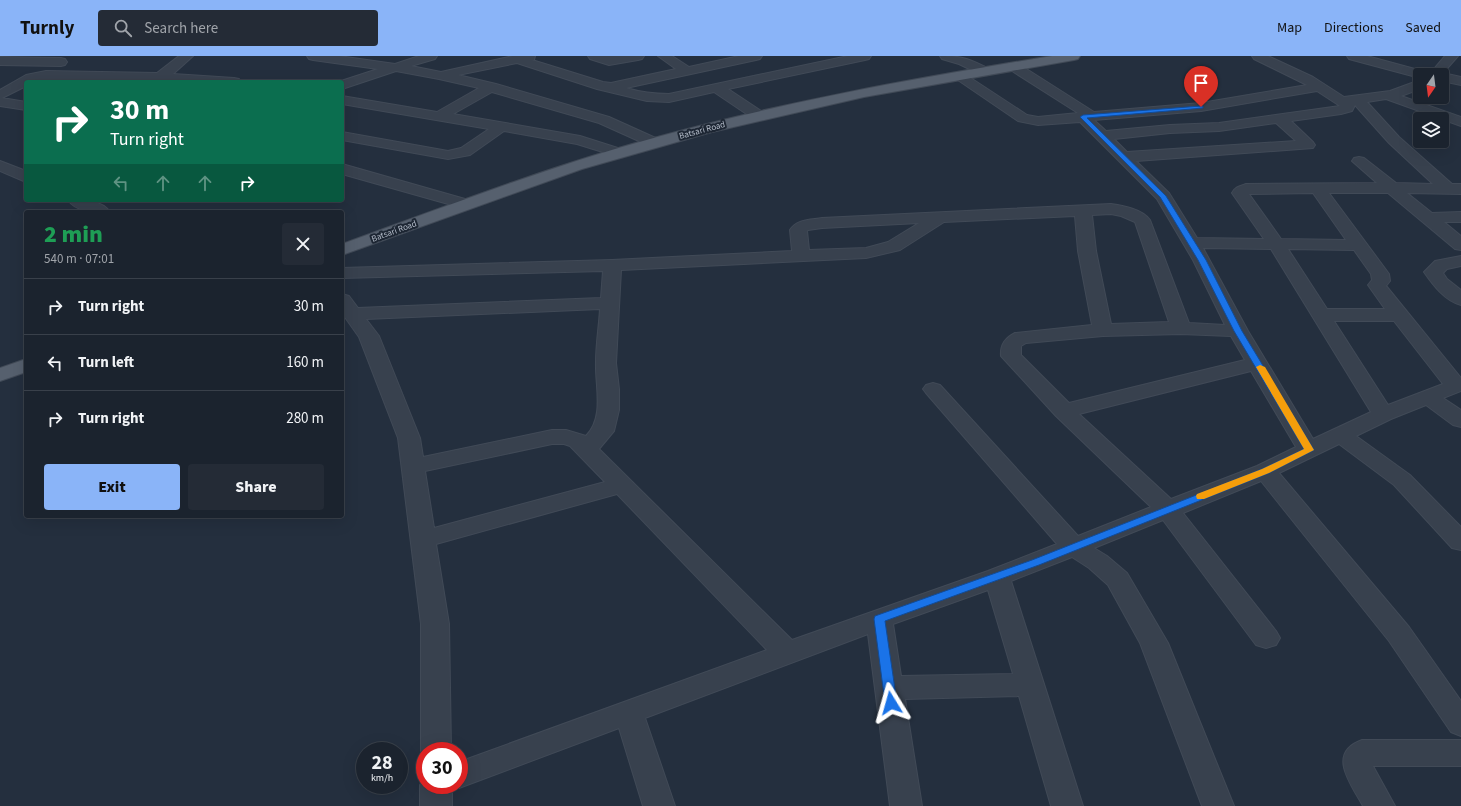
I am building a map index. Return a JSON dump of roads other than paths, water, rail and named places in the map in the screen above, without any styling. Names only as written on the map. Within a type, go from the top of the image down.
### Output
[{"type":"main road","name":"Batsari Road","points":[[344,249],[542,177],[655,142],[857,94],[984,71],[1014,61],[1028,64],[1074,56]]},
{"type":"main road","points":[[0,375],[24,366]]},
{"type":"street","points":[[161,78],[187,56]]},
{"type":"street","points":[[314,56],[439,75],[491,87],[604,120],[655,142]]},
{"type":"street","points":[[344,85],[431,56]]},
{"type":"street","points":[[439,75],[533,56]]},
{"type":"street","points":[[594,56],[610,61],[638,56]]},
{"type":"street","points":[[664,56],[686,71]]},
{"type":"street","points":[[516,60],[602,86],[611,87],[640,97],[654,99],[669,98],[865,56]]},
{"type":"street","points":[[946,56],[963,61],[984,71]]},
{"type":"street","points":[[1102,136],[1219,127],[1347,108],[1348,105],[1319,87],[1258,56]]},
{"type":"street","points":[[1353,56],[1413,73]]},
{"type":"street","points":[[611,87],[750,57],[770,77]]},
{"type":"street","points":[[1441,68],[1451,57]]},
{"type":"street","points":[[5,59],[75,62]]},
{"type":"street","points":[[1014,61],[1087,116],[1102,136],[1160,192],[1192,243],[1238,331],[1258,362],[1309,450]]},
{"type":"street","points":[[162,64],[177,64]]},
{"type":"street","points":[[522,96],[569,75]]},
{"type":"street","points":[[29,80],[37,76],[161,78],[186,80]]},
{"type":"street","points":[[958,76],[1023,118],[1038,121],[1201,107],[1319,87]]},
{"type":"street","points":[[1449,78],[1461,81]]},
{"type":"street","points":[[0,95],[24,83]]},
{"type":"street","points":[[440,116],[491,87]]},
{"type":"street","points":[[1341,100],[1388,96],[1413,87]]},
{"type":"street","points":[[717,88],[760,116]]},
{"type":"street","points":[[1388,96],[1461,122]]},
{"type":"street","points":[[1356,99],[1394,140],[1455,189]]},
{"type":"street","points":[[344,100],[580,140],[618,153]]},
{"type":"street","points":[[0,102],[24,106]]},
{"type":"street","points":[[1124,157],[1308,145],[1280,119]]},
{"type":"street","points":[[344,136],[448,155],[465,152],[501,127]]},
{"type":"street","points":[[1359,161],[1461,246]]},
{"type":"street","points":[[0,166],[24,176]]},
{"type":"street","points":[[344,170],[466,204]]},
{"type":"street","points":[[468,772],[628,711],[997,577],[1074,547],[1265,471],[1383,414],[1458,385],[1380,289],[1378,284],[1381,281],[1380,274],[1317,188]]},
{"type":"street","points":[[1383,414],[1277,245],[1240,193],[1246,189],[1455,189]]},
{"type":"street","points":[[80,202],[98,210]]},
{"type":"street","points":[[1084,210],[1087,251],[1103,330]]},
{"type":"street","points":[[801,256],[798,230],[803,226],[822,223],[1084,210],[1122,210],[1133,213],[1142,220],[1181,328]]},
{"type":"street","points":[[1428,218],[1461,217]]},
{"type":"street","points":[[344,273],[612,265],[866,253],[894,246],[939,218]]},
{"type":"street","points":[[1192,243],[1358,245]]},
{"type":"street","points":[[1461,261],[1441,265],[1433,272],[1441,283],[1461,299]]},
{"type":"street","points":[[586,449],[604,431],[608,410],[609,389],[606,363],[612,265]]},
{"type":"street","points":[[347,307],[610,303]]},
{"type":"street","points":[[347,307],[369,336],[409,438],[435,624],[436,742]]},
{"type":"street","points":[[1321,315],[1400,315]]},
{"type":"street","points":[[1238,331],[1181,328],[1103,330],[1022,337],[1014,341],[1010,348],[1011,356],[1064,411],[1167,509],[1266,638]]},
{"type":"street","points":[[1064,411],[1258,362]]},
{"type":"street","points":[[933,389],[1074,547],[1098,562],[1118,579],[1150,637],[1218,806]]},
{"type":"street","points":[[1428,397],[1461,420]]},
{"type":"street","points":[[1341,435],[1402,480],[1461,542]]},
{"type":"street","points":[[413,466],[552,437],[566,437],[578,441],[787,653]]},
{"type":"street","points":[[1265,471],[1399,634],[1461,724]]},
{"type":"street","points":[[423,539],[622,485]]},
{"type":"street","points":[[997,577],[1067,806]]},
{"type":"street","points":[[879,619],[906,806]]},
{"type":"street","points":[[889,688],[1030,685]]},
{"type":"street","points":[[628,711],[659,806]]},
{"type":"street","points":[[1379,806],[1358,767],[1358,758],[1362,753],[1461,753]]},
{"type":"street","points":[[436,794],[436,806]]}]
